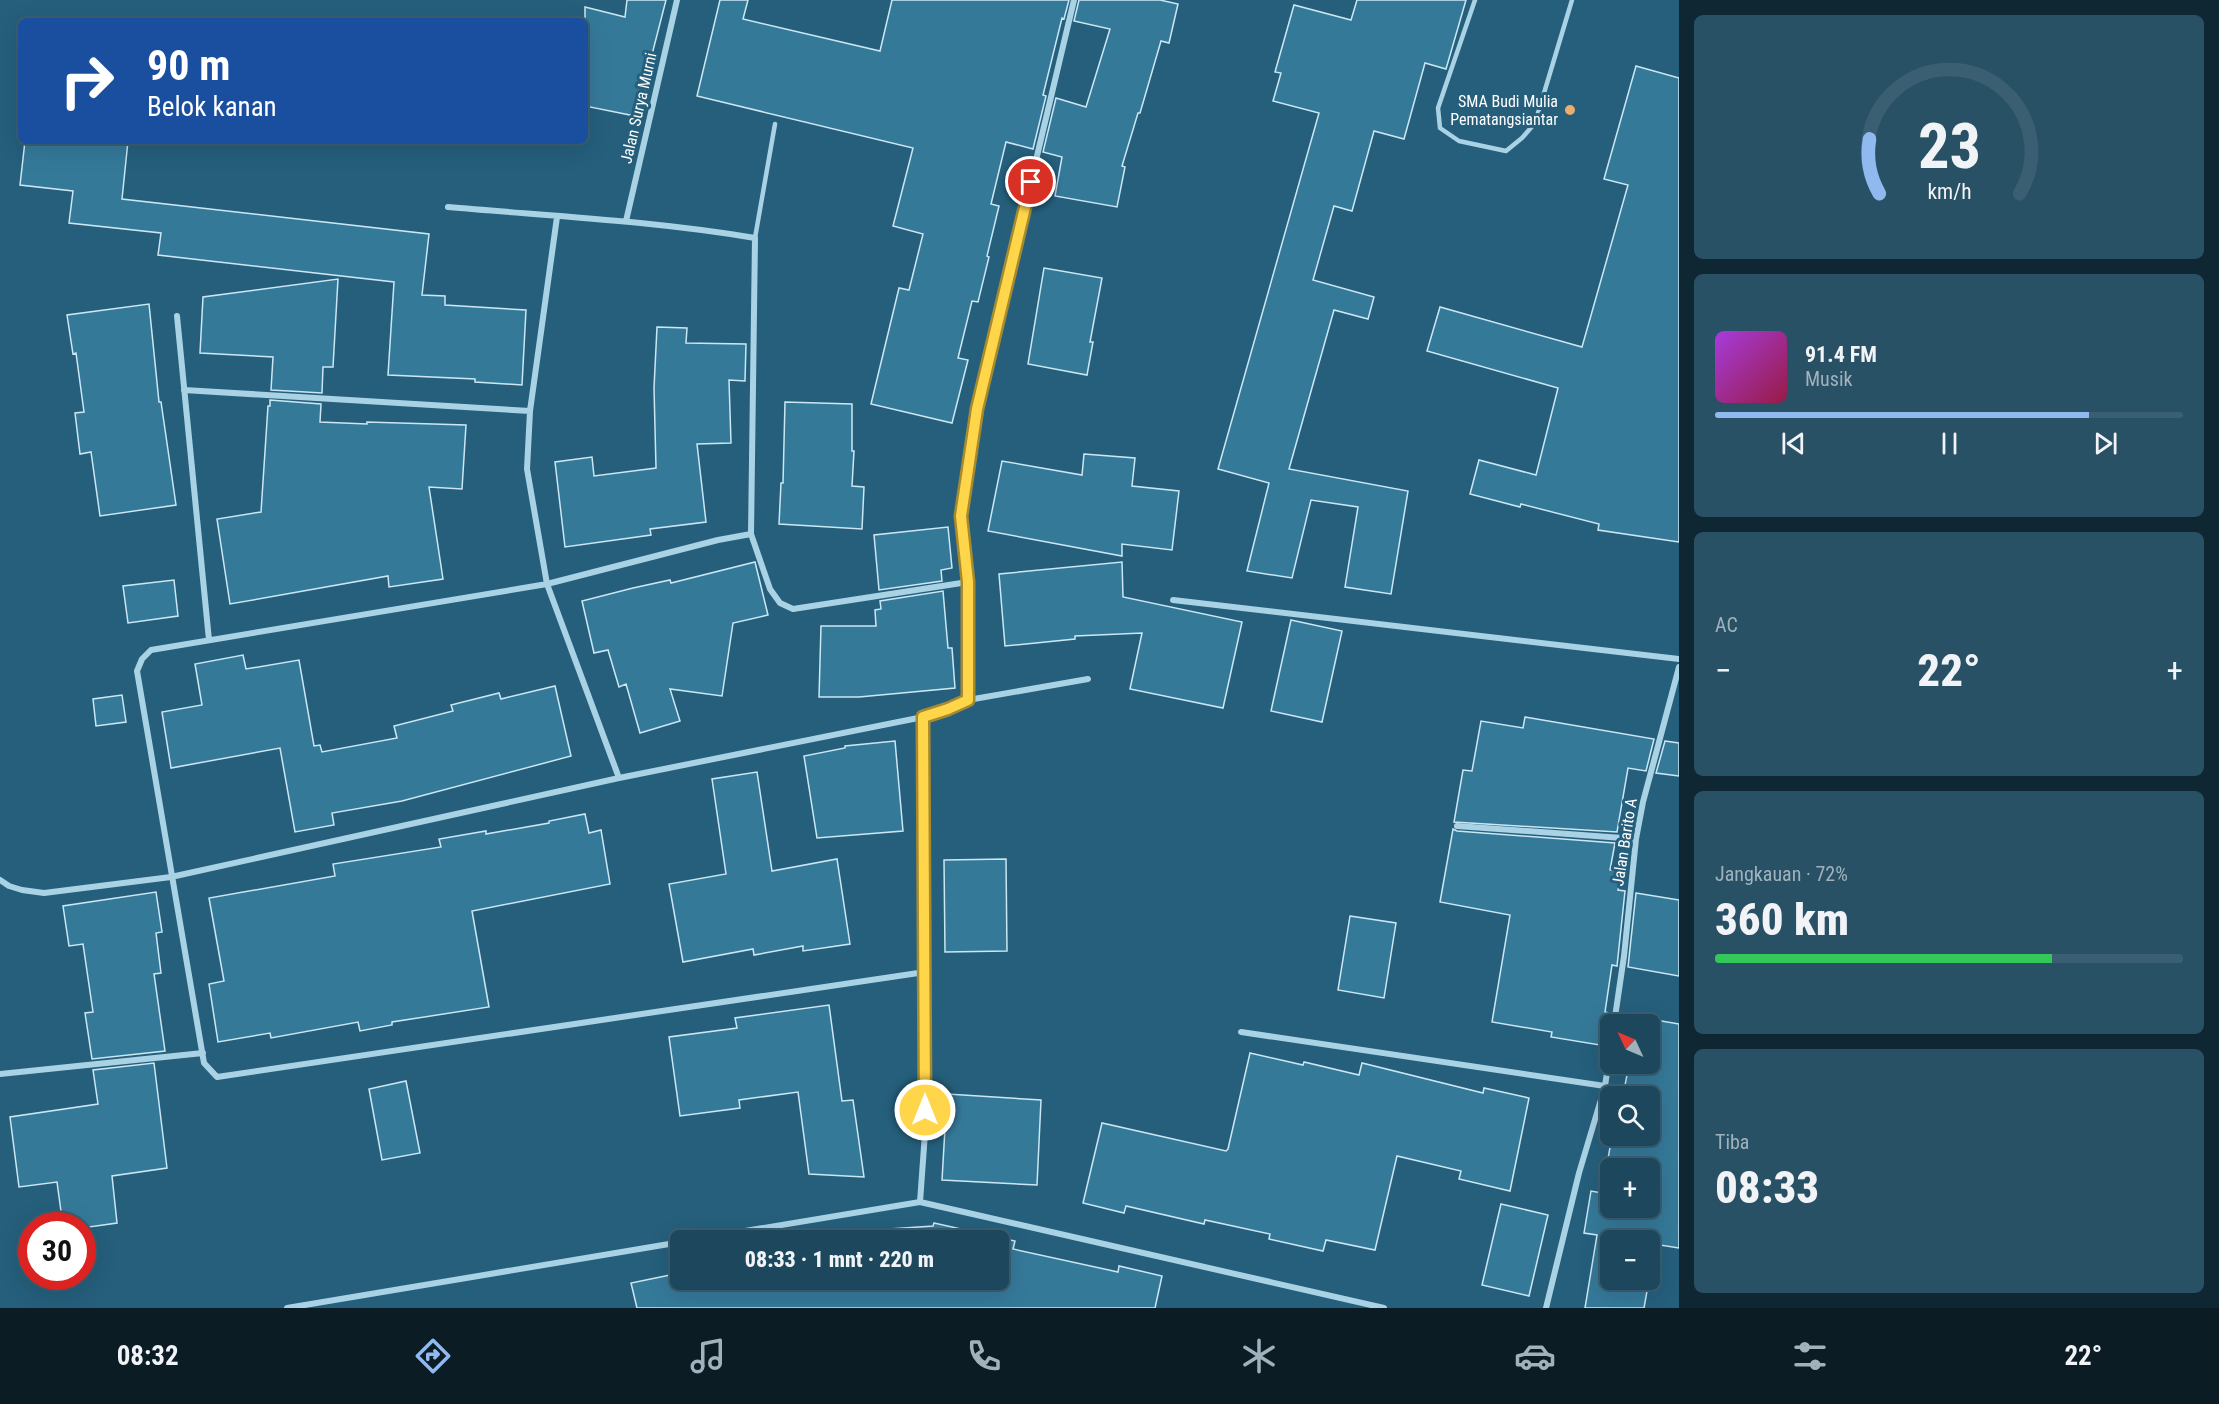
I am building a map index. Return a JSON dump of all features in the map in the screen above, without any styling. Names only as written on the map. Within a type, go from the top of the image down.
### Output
[{"type":"street","name":"Jalan Surya Murni","points":[[626,221],[677,0]]},
{"type":"street","points":[[968,700],[968,582],[961,516],[977,409],[1074,0]]},
{"type":"street","points":[[448,207],[626,221],[755,238],[751,534],[770,589],[780,603],[793,609],[968,582]]},
{"type":"street","points":[[557,217],[530,411],[527,469],[547,585],[619,778]]},
{"type":"street","points":[[177,316],[209,640]]},
{"type":"street","points":[[184,390],[530,411]]},
{"type":"street","points":[[751,534],[718,540],[547,585],[151,650],[142,659],[137,671],[204,1063],[217,1077],[925,972]]},
{"type":"street","points":[[1173,600],[1679,659]]},
{"type":"street","name":"Jalan Barito A","points":[[1615,1014],[1624,956],[1635,839],[1679,667]]},
{"type":"street","points":[[0,880],[16,888],[44,893],[171,877],[619,778],[923,717],[968,700],[1088,679]]},
{"type":"street","points":[[921,1202],[925,1133],[923,717]]},
{"type":"street","points":[[1457,826],[1635,839]]},
{"type":"street","points":[[1241,1032],[1605,1086],[1607,1074]]},
{"type":"street","points":[[0,1074],[202,1053]]},
{"type":"street","points":[[1546,1308],[1579,1173],[1600,1103]]},
{"type":"street","points":[[752,1230],[921,1202],[1384,1308]]},
{"type":"street","points":[[286,1308],[670,1244]]},
{"type":"lane","points":[[1475,0],[1438,108],[1440,128],[1458,141],[1506,151],[1535,123],[1572,0]]},
{"type":"lane","points":[[755,238],[775,124]]},
{"type":"building","points":[[627,0],[666,0],[648,70],[650,70],[640,117],[588,107],[588,18],[585,18],[585,7],[625,17]]},
{"type":"building","points":[[720,0],[748,0],[743,19],[880,51],[892,0],[1069,0],[1064,19],[1062,18],[1043,95],[1046,96],[1033,149],[1006,142],[991,204],[999,206],[987,256],[989,257],[978,302],[972,301],[958,358],[968,360],[952,423],[871,404],[899,288],[909,290],[923,234],[893,226],[913,148],[697,96]]},
{"type":"building","points":[[1079,0],[1160,0],[1178,4],[1169,43],[1161,41],[1122,166],[1125,167],[1117,207],[1055,196],[1062,157],[1043,152],[1056,98],[1086,107],[1110,29],[1074,21]]},
{"type":"building","points":[[1357,0],[1466,0],[1446,69],[1425,63],[1404,139],[1374,131],[1352,211],[1334,206],[1313,280],[1374,297],[1368,319],[1334,310],[1289,469],[1408,491],[1391,594],[1345,587],[1358,507],[1311,500],[1292,578],[1247,571],[1269,483],[1218,469],[1319,113],[1273,101],[1281,73],[1275,72],[1294,5],[1351,20]]},
{"type":"building","points":[[1636,66],[1679,78],[1679,542],[1598,530],[1599,524],[1521,504],[1520,507],[1470,494],[1479,460],[1536,475],[1558,388],[1427,351],[1440,307],[1582,347],[1628,185],[1604,179]]},
{"type":"building","points":[[25,144],[128,144],[122,199],[429,234],[422,295],[445,296],[445,305],[526,310],[522,385],[475,382],[475,379],[388,375],[394,282],[158,255],[161,233],[69,223],[73,191],[20,185]]},
{"type":"building","points":[[1044,268],[1102,278],[1090,342],[1093,342],[1087,375],[1028,364]]},
{"type":"building","points":[[338,279],[333,367],[323,367],[322,393],[271,390],[273,357],[200,353],[203,297]]},
{"type":"building","points":[[149,304],[159,402],[161,402],[176,505],[100,516],[91,452],[80,454],[75,413],[84,412],[76,353],[73,354],[67,315]]},
{"type":"building","points":[[657,327],[687,328],[686,343],[746,344],[745,381],[729,380],[731,443],[697,444],[706,522],[650,529],[651,535],[565,547],[555,462],[592,457],[594,476],[656,468],[654,388]]},
{"type":"building","points":[[270,400],[321,404],[320,422],[466,425],[462,489],[429,487],[443,579],[389,587],[388,576],[230,604],[217,519],[261,512]]},
{"type":"building","points":[[785,402],[852,404],[852,451],[854,451],[852,486],[864,487],[862,529],[779,524],[781,483],[783,483]]},
{"type":"building","points":[[1084,454],[1135,458],[1132,486],[1179,491],[1172,550],[1122,544],[1122,556],[988,531],[1002,461],[1082,475]]},
{"type":"building","points":[[948,527],[952,568],[941,570],[942,581],[879,590],[874,535]]},
{"type":"building","points":[[755,562],[768,615],[733,623],[722,696],[670,689],[680,721],[640,733],[626,684],[619,687],[608,650],[594,653],[582,601],[670,580],[671,583]]},
{"type":"building","points":[[1122,562],[1123,597],[1242,622],[1223,708],[1130,689],[1142,633],[1075,636],[1075,639],[1005,646],[999,574]]},
{"type":"building","points":[[174,580],[178,616],[128,623],[123,586]]},
{"type":"building","points":[[943,591],[948,648],[952,648],[955,688],[859,697],[819,697],[821,626],[876,626],[875,610],[881,609],[880,601]]},
{"type":"building","points":[[1291,620],[1342,631],[1322,722],[1271,711]]},
{"type":"building","points":[[243,655],[246,669],[299,660],[314,746],[320,745],[322,752],[397,738],[394,726],[453,711],[451,705],[499,693],[501,699],[555,686],[571,756],[402,801],[332,813],[334,825],[295,832],[280,748],[171,768],[162,712],[202,705],[195,664]]},
{"type":"building","points":[[122,695],[126,722],[96,726],[93,699]]},
{"type":"building","points":[[1525,717],[1654,739],[1646,771],[1628,768],[1617,832],[1454,822],[1463,770],[1472,771],[1481,721],[1523,728]]},
{"type":"building","points":[[895,741],[903,831],[817,838],[804,756],[845,748],[845,746]]},
{"type":"building","points":[[1665,741],[1679,743],[1679,776],[1656,773]]},
{"type":"building","points":[[757,772],[772,871],[837,859],[850,944],[803,951],[803,946],[754,955],[753,949],[683,962],[669,884],[726,874],[712,779]]},
{"type":"building","points":[[585,814],[589,833],[601,830],[610,884],[472,911],[489,1007],[392,1022],[392,1025],[360,1031],[358,1022],[271,1038],[270,1033],[218,1042],[209,984],[224,981],[209,898],[335,876],[333,864],[441,847],[439,839],[486,831],[486,834]]},
{"type":"building","points":[[1453,829],[1615,843],[1610,870],[1622,872],[1618,890],[1625,891],[1617,966],[1612,965],[1605,1012],[1610,1014],[1600,1014],[1600,1045],[1551,1037],[1552,1032],[1492,1022],[1510,915],[1440,902]]},
{"type":"building","points":[[1006,859],[1007,951],[945,952],[944,860]]},
{"type":"building","points":[[156,892],[162,932],[156,933],[161,973],[154,974],[165,1051],[92,1059],[85,1013],[93,1012],[83,944],[69,946],[63,906]]},
{"type":"building","points":[[1636,893],[1679,900],[1679,976],[1628,967]]},
{"type":"building","points":[[1350,916],[1396,923],[1384,998],[1338,990]]},
{"type":"building","points":[[829,1005],[842,1101],[853,1100],[864,1177],[809,1174],[798,1092],[739,1100],[740,1108],[680,1116],[669,1037],[737,1028],[735,1018]]},
{"type":"building","points":[[1660,1021],[1679,1024],[1679,1248],[1660,1245],[1660,1230],[1600,1230],[1600,1290],[1647,1290],[1644,1308],[1585,1308],[1597,1235],[1584,1233],[1591,1191],[1600,1193],[1600,1218],[1660,1218],[1660,1158],[1608,1158],[1610,1146],[1660,1146],[1660,1086],[1625,1086],[1627,1074],[1660,1074]]},
{"type":"building","points":[[1250,1053],[1303,1065],[1304,1062],[1359,1075],[1362,1063],[1483,1093],[1484,1088],[1529,1098],[1510,1191],[1459,1179],[1461,1171],[1397,1156],[1375,1250],[1326,1240],[1323,1251],[1269,1239],[1270,1234],[1205,1220],[1204,1224],[1126,1206],[1124,1213],[1083,1203],[1102,1123],[1226,1151]]},
{"type":"building","points":[[154,1063],[167,1168],[112,1176],[117,1223],[96,1226],[96,1212],[61,1212],[57,1182],[19,1187],[10,1117],[98,1104],[93,1070]]},
{"type":"building","points":[[406,1081],[420,1153],[382,1160],[369,1089]]},
{"type":"building","points":[[947,1094],[1041,1100],[1037,1185],[942,1180]]},
{"type":"building","points":[[1501,1204],[1548,1215],[1529,1296],[1482,1285]]},
{"type":"building","points":[[934,1223],[966,1230],[875,1230],[933,1226]]},
{"type":"building","points":[[1009,1240],[1015,1241],[1013,1249],[1118,1272],[1119,1266],[1162,1276],[1155,1308],[637,1308],[631,1283],[670,1275],[670,1290],[1009,1290]]},
{"type":"place","name":"SMA Budi Mulia Pematangsiantar","points":[[1570,110]]},
{"type":"route","points":[[925,1110],[923,717],[968,700],[968,582],[961,516],[977,409],[1031,182]]}]
